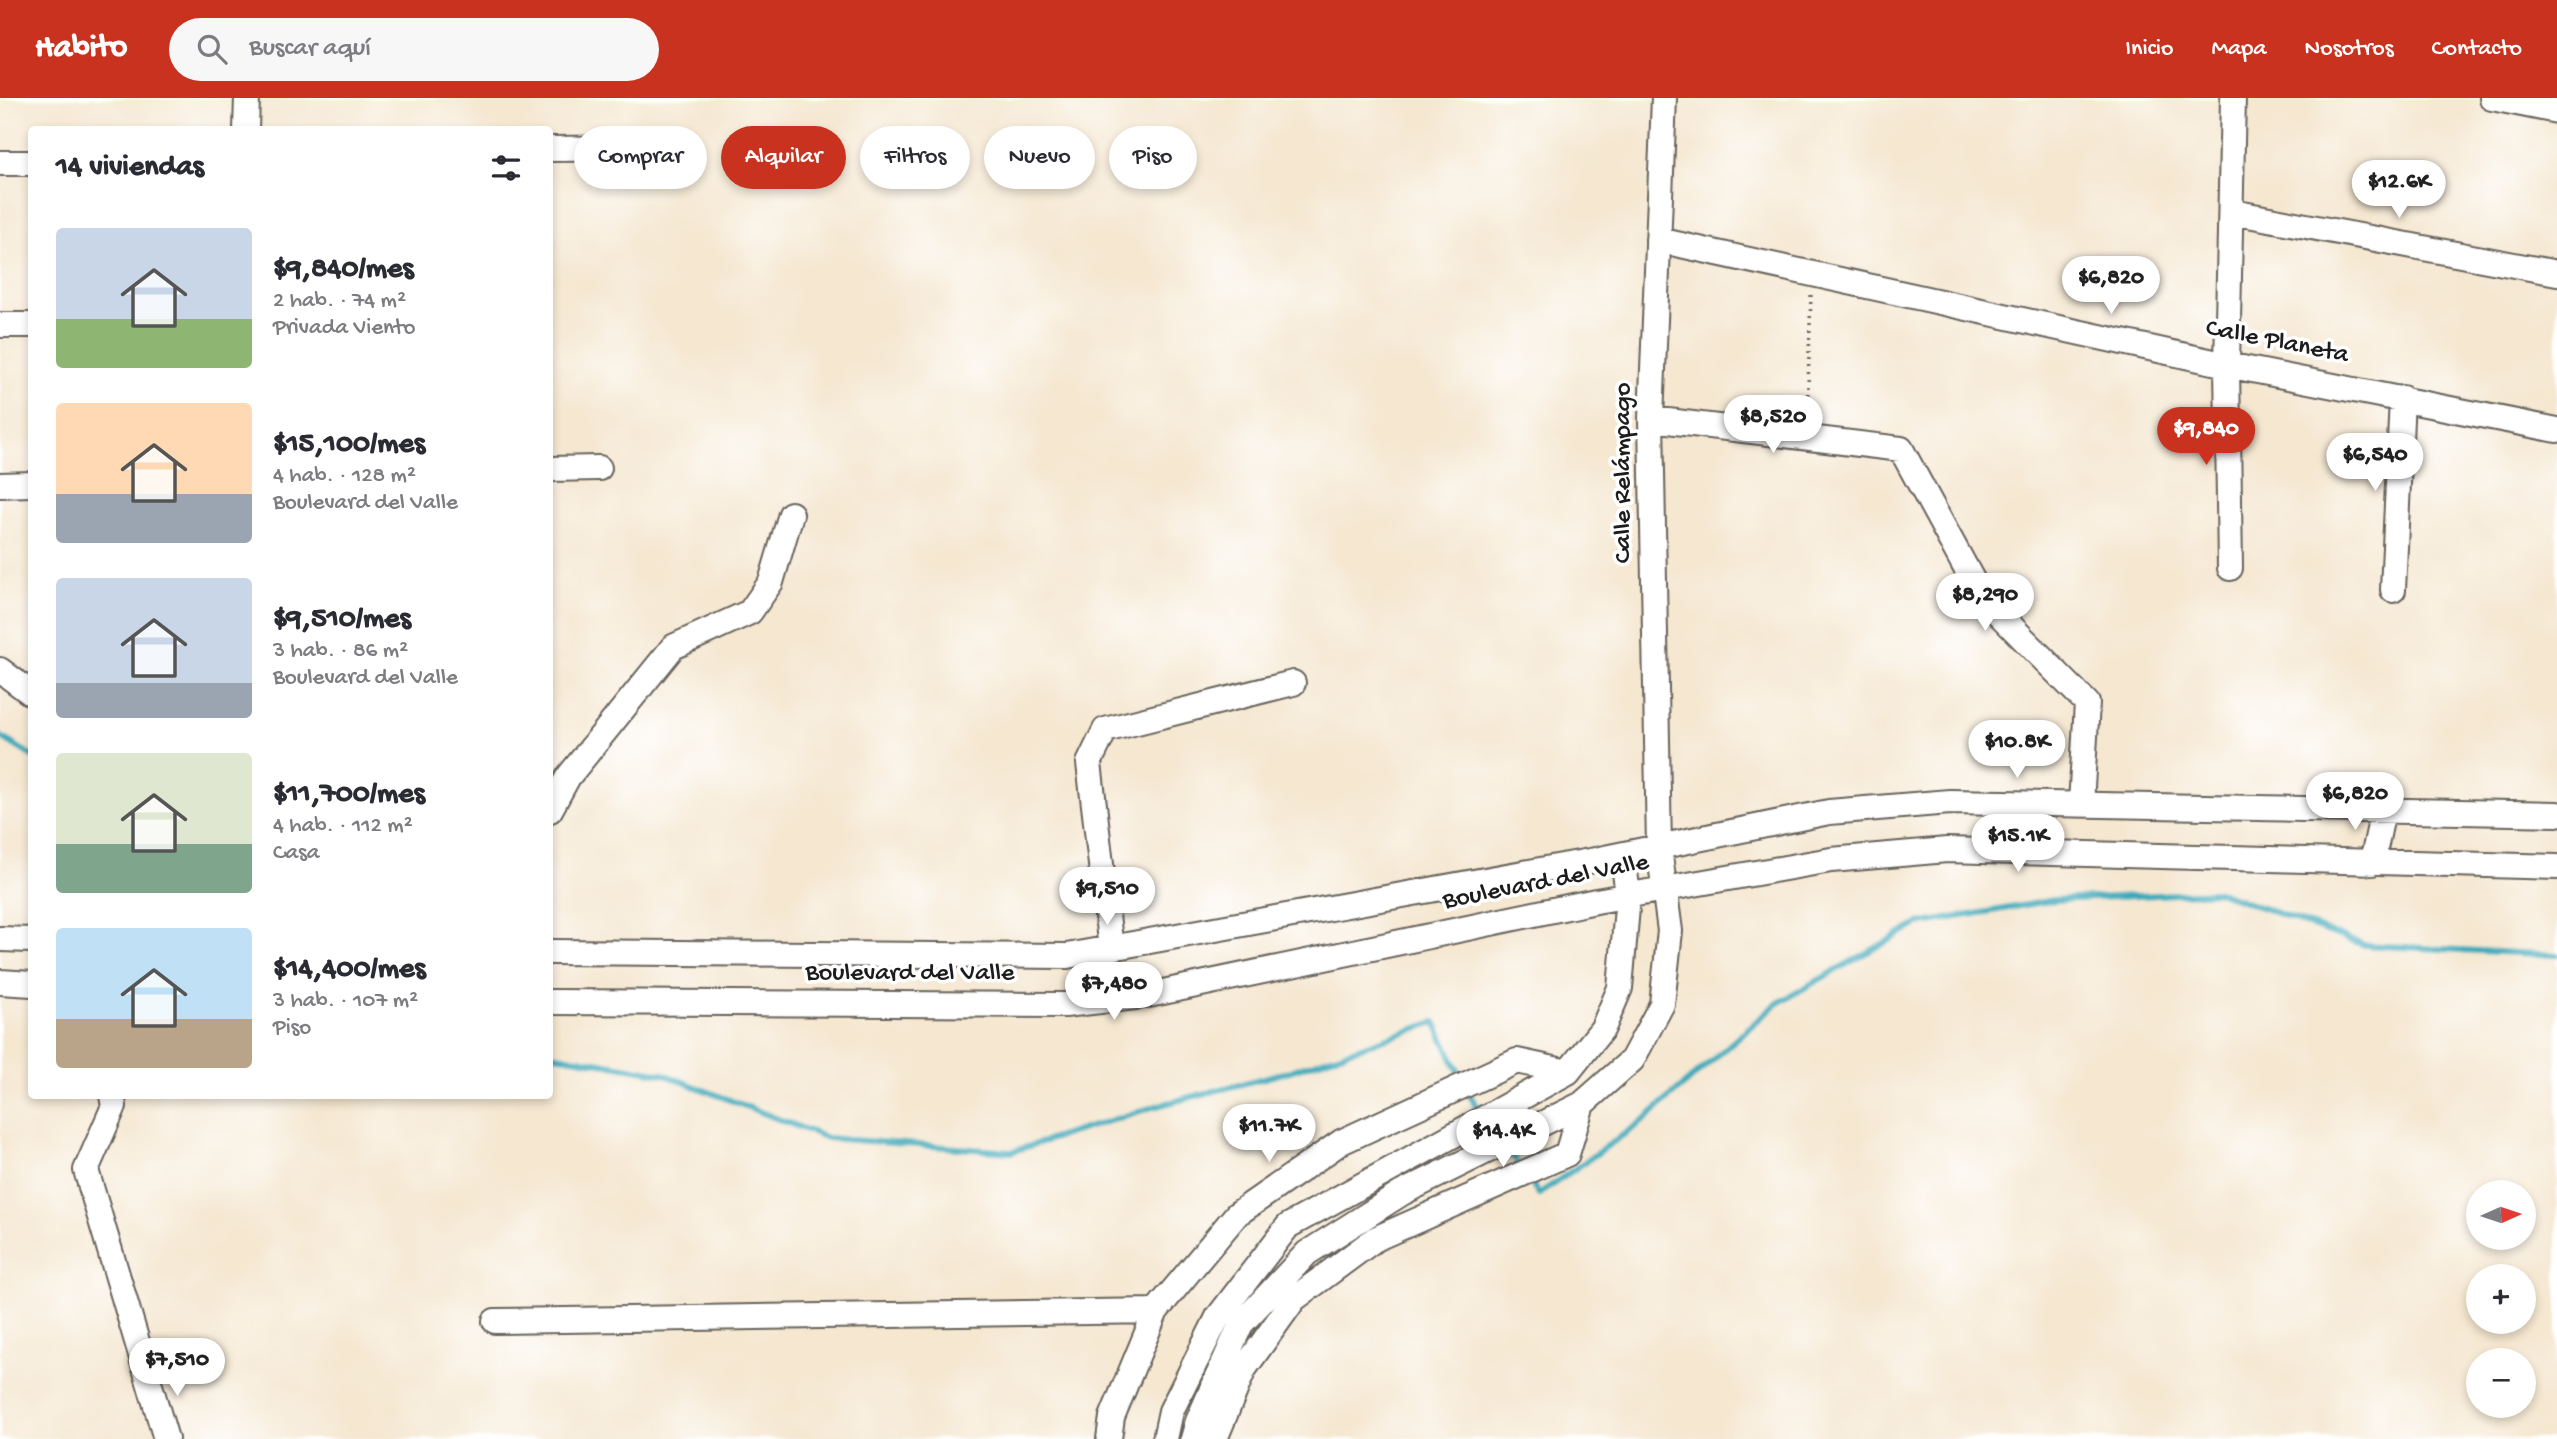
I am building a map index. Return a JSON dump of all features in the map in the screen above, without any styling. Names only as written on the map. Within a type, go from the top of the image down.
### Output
[{"type":"street","points":[[246,126],[247,98]]},
{"type":"street","name":"Calle Relámpago","points":[[1193,1439],[1198,1420],[1241,1324],[1307,1253],[1402,1193],[1581,1104],[1632,1060],[1662,1004],[1670,931],[1659,848],[1651,419],[1664,98]]},
{"type":"street","points":[[2230,568],[2227,365],[2233,98]]},
{"type":"street","points":[[2492,98],[2557,111]]},
{"type":"street","points":[[553,149],[574,149]]},
{"type":"street","points":[[0,163],[28,163]]},
{"type":"street","points":[[2232,212],[2557,273]]},
{"type":"street","name":"Calle Planeta","points":[[1658,240],[2227,365],[2557,430]]},
{"type":"street","points":[[0,325],[28,325]]},
{"type":"street","points":[[2393,590],[2402,398]]},
{"type":"street","points":[[1651,419],[1807,435],[1901,449],[1981,596],[2087,703],[2081,804]]},
{"type":"street","points":[[553,469],[599,468]]},
{"type":"street","points":[[0,485],[28,484]]},
{"type":"street","points":[[553,804],[568,777],[673,647],[750,612],[771,582],[791,514]]},
{"type":"street","points":[[0,670],[28,691]]},
{"type":"street","points":[[1111,949],[1088,763],[1105,730],[1293,683]]},
{"type":"street","name":"Boulevard del Valle","points":[[553,952],[1067,956],[1623,855],[1829,812],[1950,802],[2557,814]]},
{"type":"street","points":[[2372,863],[2383,811]]},
{"type":"street","name":"Boulevard del Valle","points":[[553,1002],[1065,1005],[1144,996],[1664,889],[1831,860],[1947,850],[2557,867]]},
{"type":"street","points":[[1165,1439],[1171,1411],[1218,1317],[1288,1226],[1568,1072],[1603,1028],[1619,989],[1628,896],[1623,855]]},
{"type":"street","points":[[0,939],[28,940]]},
{"type":"street","points":[[14,983],[28,999]]},
{"type":"street","points":[[1108,1439],[1112,1417],[1156,1311],[1237,1214],[1341,1142],[1517,1061],[1568,1072]]},
{"type":"street","points":[[113,1099],[114,1106],[86,1170],[166,1439]]},
{"type":"street","points":[[1215,1439],[1244,1368],[1294,1299],[1374,1239],[1567,1154],[1581,1104]]},
{"type":"street","points":[[495,1321],[1156,1311]]},
{"type":"path","points":[[1807,435],[1812,272]]},
{"type":"waterway","points":[[0,736],[28,754]]},
{"type":"waterway","points":[[1527,1177],[1539,1194],[1643,1121],[1776,1004],[1918,924],[2054,900],[2219,892],[2364,945],[2557,955]]},
{"type":"waterway","points":[[553,1055],[663,1074],[827,1138],[1011,1152],[1153,1107],[1287,1072],[1435,1022],[1463,1081]]},
{"type":"waterway","points":[[1467,1091],[1482,1114]]},
{"type":"waterway","points":[[1507,1148],[1521,1168]]}]
